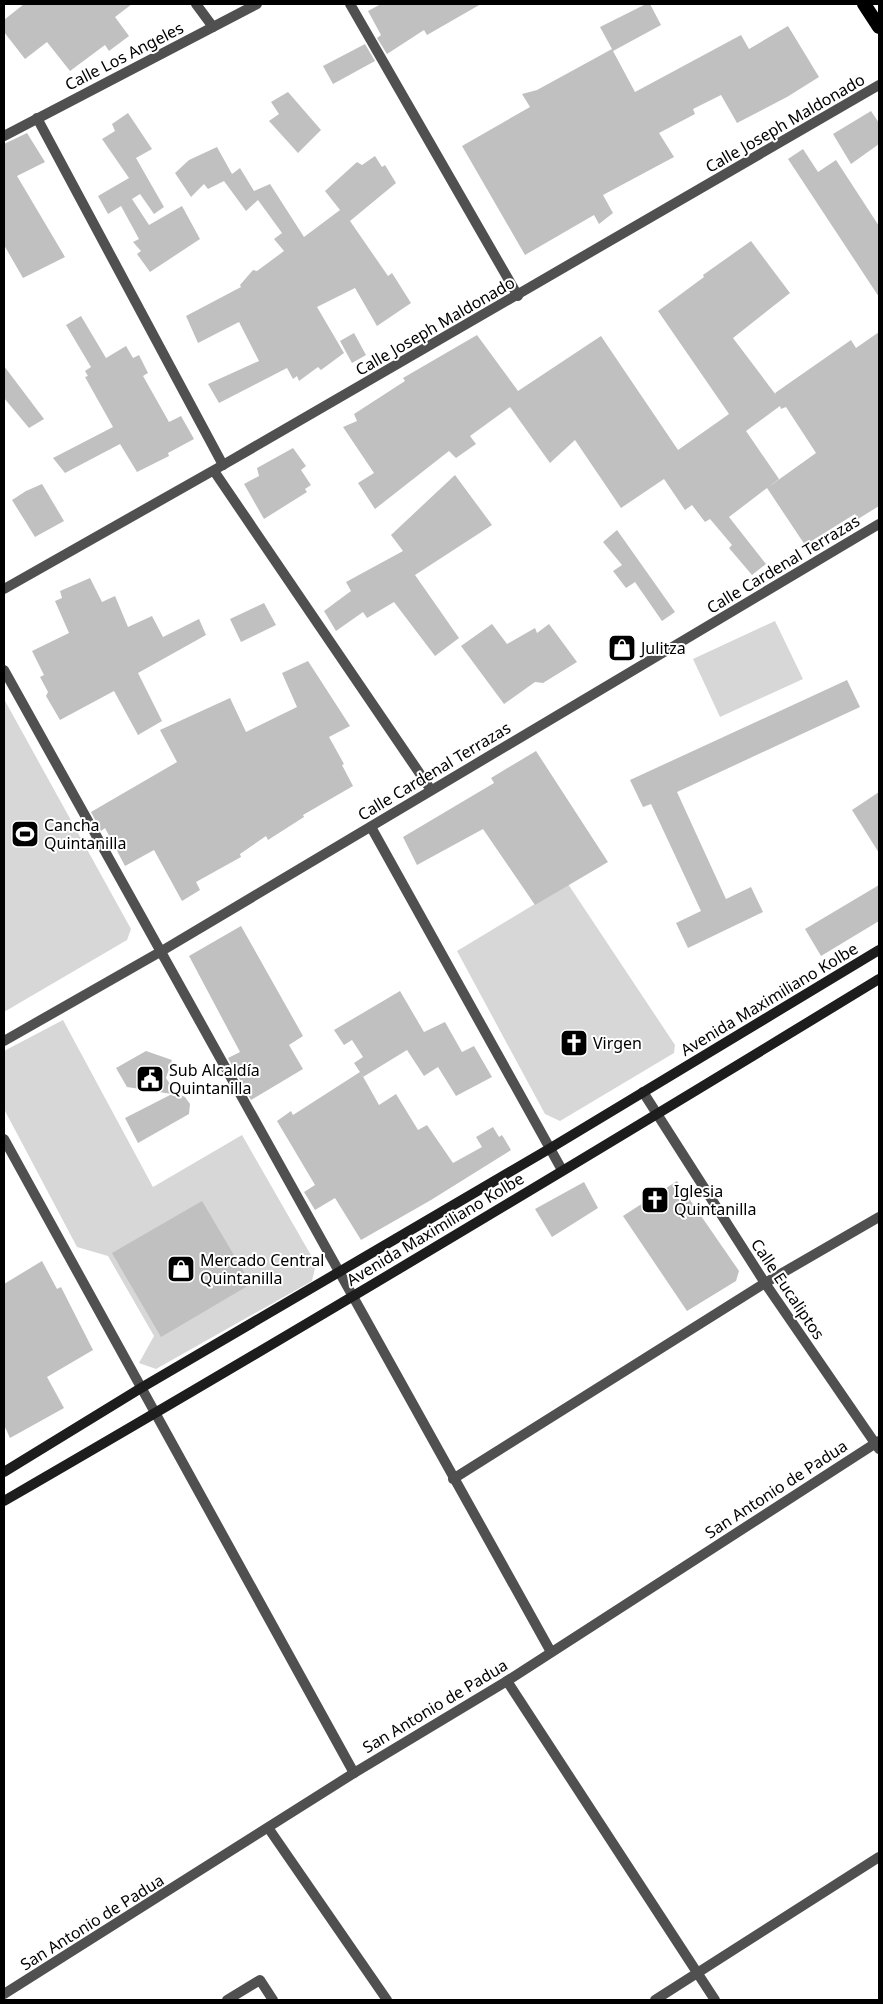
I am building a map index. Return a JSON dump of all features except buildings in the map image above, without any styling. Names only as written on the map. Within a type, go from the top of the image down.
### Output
[{"type":"highway","points":[[864,4],[879,27]]},
{"type":"main road","name":"Avenida Maximiliano Kolbe","points":[[4,1472],[141,1388],[549,1149],[879,950]]},
{"type":"main road","name":"Avenida Maximiliano Kolbe","points":[[4,1501],[155,1414],[657,1115],[879,979]]},
{"type":"street","points":[[196,4],[213,27]]},
{"type":"street","name":"Calle Los Angeles","points":[[4,136],[257,4]]},
{"type":"street","points":[[350,4],[518,296]]},
{"type":"street","name":"Calle Joseph Maldonado","points":[[4,589],[518,296],[879,85]]},
{"type":"street","points":[[37,118],[223,465]]},
{"type":"street","points":[[214,471],[431,790]]},
{"type":"street","name":"Calle Cardenal Terrazas","points":[[4,1041],[160,952],[879,524]]},
{"type":"street","points":[[4,670],[338,1273],[551,1652]]},
{"type":"street","points":[[371,827],[562,1170]]},
{"type":"street","name":"Calle Eucaliptos","points":[[643,1092],[765,1283],[878,1444]]},
{"type":"street","points":[[4,1139],[354,1773]]},
{"type":"street","points":[[454,1479],[765,1283],[879,1217]]},
{"type":"street","name":"San Antonio de Padua","points":[[4,1994],[269,1829],[354,1773],[507,1681],[878,1444]]},
{"type":"street","points":[[507,1681],[715,2000]]},
{"type":"street","points":[[269,1829],[387,2000]]},
{"type":"street","points":[[655,2000],[879,1857]]},
{"type":"street","points":[[227,2000],[260,1980],[273,2000]]},
{"type":"shaded area","points":[[775,621],[803,679],[720,717],[693,659]]},
{"type":"shaded area","points":[[4,699],[131,929],[127,940],[4,1012]]},
{"type":"shaded area","points":[[568,884],[675,1045],[674,1053],[560,1121],[545,1114],[457,951]]},
{"type":"shaded area","points":[[63,1020],[153,1187],[242,1135],[316,1264],[312,1281],[156,1369],[139,1363],[154,1336],[108,1256],[77,1247],[4,1109],[4,1051]]},
{"type":"place","name":"Julitza","points":[[622,648]]},
{"type":"place","name":"Cancha Quintanilla","points":[[25,834]]},
{"type":"place","name":"Virgen","points":[[574,1043]]},
{"type":"place","name":"Sub Alcaldía Quintanilla","points":[[150,1079]]},
{"type":"place","name":"Iglesia Quintanilla","points":[[655,1200]]},
{"type":"place","name":"Mercado Central Quintanilla","points":[[181,1269]]}]
